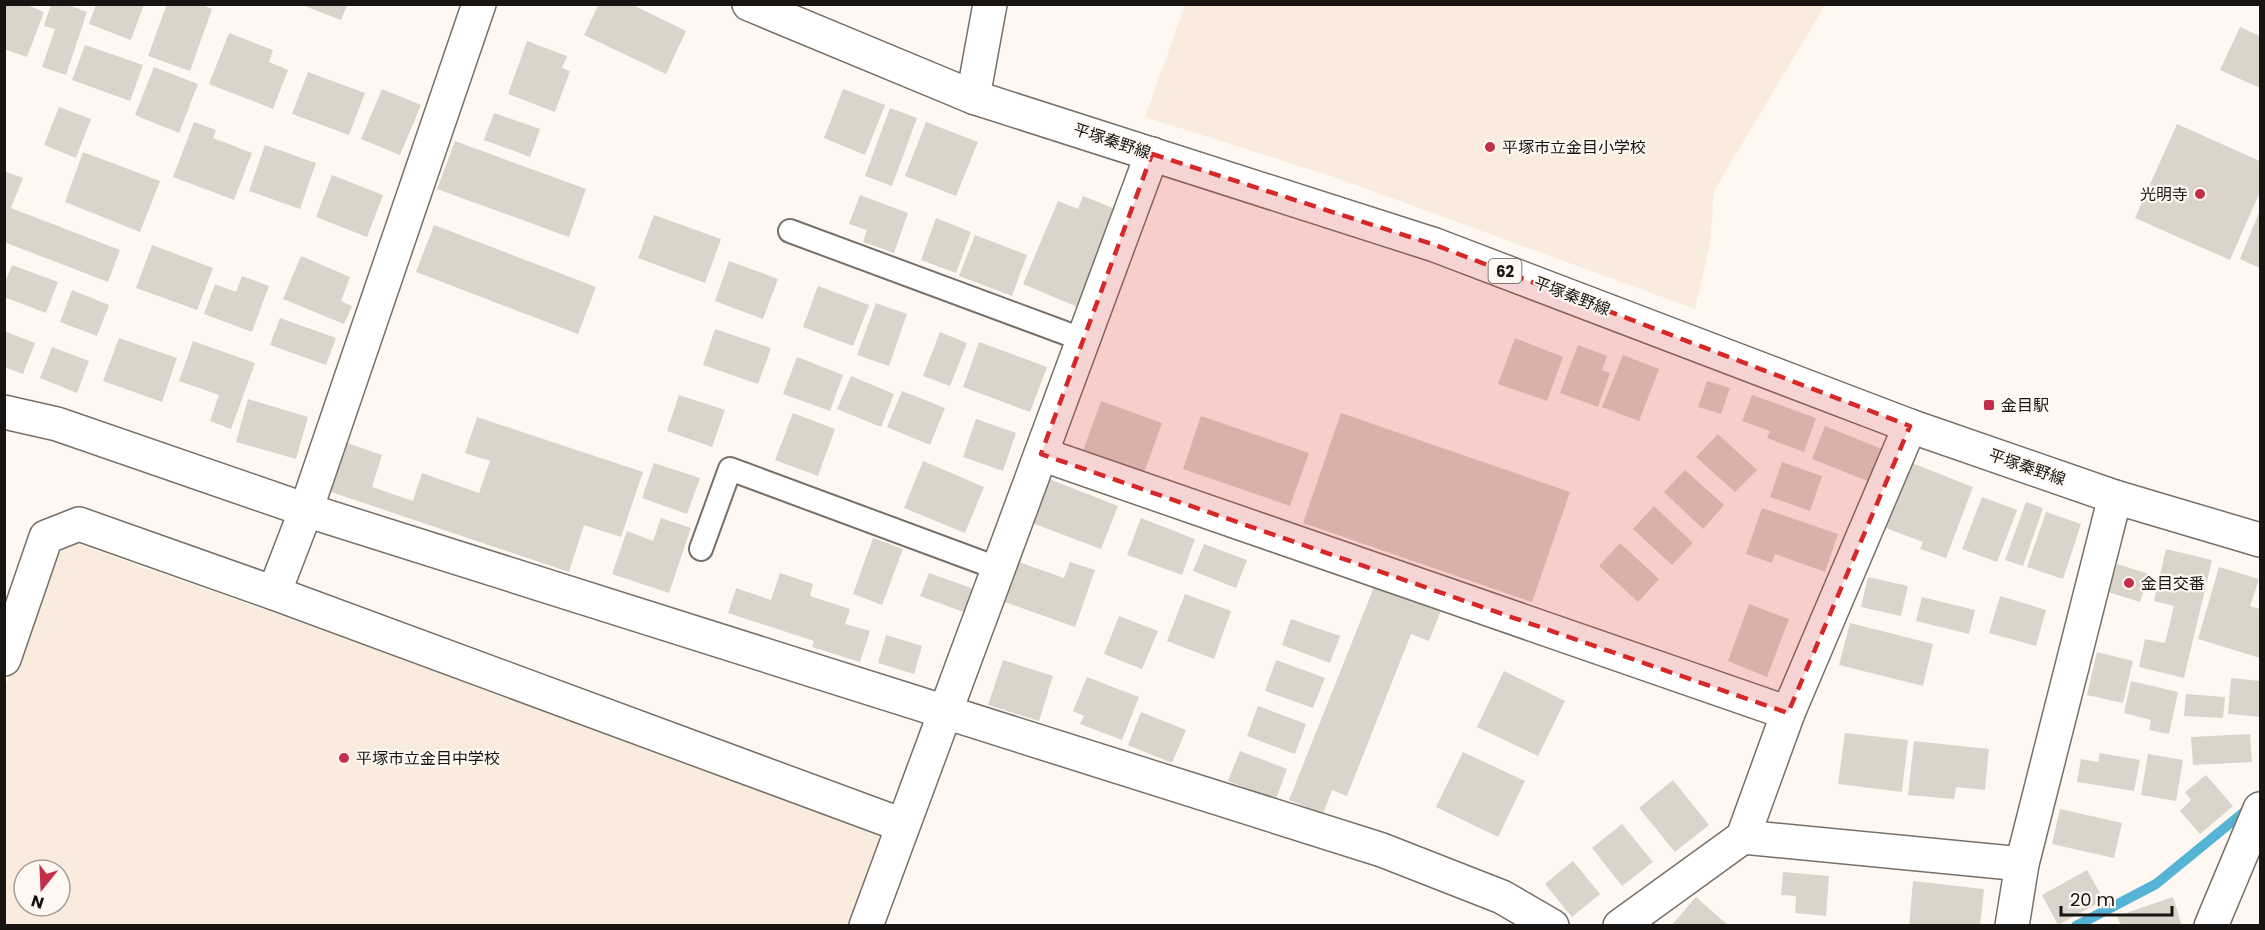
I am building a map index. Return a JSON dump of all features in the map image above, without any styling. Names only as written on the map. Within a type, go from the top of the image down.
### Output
[{"type":"street","points":[[274,593],[306,510],[479,4]]},
{"type":"street","name":"平塚秦野線","points":[[749,4],[973,97],[1435,245],[1910,426],[2115,497],[2260,540]]},
{"type":"street","points":[[973,97],[990,4]]},
{"type":"street","points":[[866,926],[1152,154]]},
{"type":"street","points":[[4,412],[57,424],[306,510],[1382,850],[1502,897],[1552,926]]},
{"type":"street","points":[[1620,926],[1743,837],[1788,713],[1910,426]]},
{"type":"street","points":[[1041,454],[1788,713]]},
{"type":"street","points":[[2012,926],[2022,864],[2115,497]]},
{"type":"street","points":[[4,659],[46,537],[79,524],[274,593],[902,825]]},
{"type":"street","points":[[2211,926],[2260,809]]},
{"type":"street","points":[[1743,837],[2022,864]]},
{"type":"lane","points":[[790,231],[1084,340]]},
{"type":"lane","points":[[701,549],[730,469],[997,568]]},
{"type":"highlighted area","points":[[1152,154],[1435,245],[1910,426],[1788,713],[1041,454]]},
{"type":"shaded area","name":"平塚市立金目小学校","points":[[1185,4],[1825,5],[1714,191],[1710,245],[1695,309],[1334,177],[1145,117]]},
{"type":"shaded area","name":"平塚市立金目中学校","points":[[69,541],[874,825],[880,840],[849,925],[5,925],[4,691],[57,546]]},
{"type":"building","points":[[4,4],[25,4],[44,12],[27,57],[4,49]]},
{"type":"building","points":[[51,4],[66,4],[87,12],[66,75],[42,67],[55,29],[44,26]]},
{"type":"building","points":[[96,4],[144,4],[131,40],[89,24]]},
{"type":"building","points":[[167,4],[199,4],[212,9],[190,71],[148,56]]},
{"type":"building","points":[[599,4],[631,4],[686,31],[666,74],[584,35]]},
{"type":"building","points":[[302,5],[347,5],[341,20]]},
{"type":"building","points":[[2240,27],[2260,36],[2260,88],[2220,70]]},
{"type":"building","points":[[229,33],[273,50],[269,62],[288,70],[273,109],[209,84]]},
{"type":"building","points":[[527,41],[567,56],[562,68],[570,71],[555,112],[508,94]]},
{"type":"building","points":[[85,45],[143,65],[130,101],[72,80]]},
{"type":"building","points":[[154,67],[198,84],[179,133],[135,115]]},
{"type":"building","points":[[308,72],[365,93],[349,135],[292,114]]},
{"type":"building","points":[[382,89],[421,105],[400,155],[361,139]]},
{"type":"building","points":[[843,89],[885,105],[865,155],[824,138]]},
{"type":"building","points":[[59,107],[91,119],[76,158],[44,145]]},
{"type":"building","points":[[890,108],[917,118],[892,186],[865,176]]},
{"type":"building","points":[[494,113],[540,129],[530,157],[484,140]]},
{"type":"building","points":[[194,122],[216,130],[213,138],[252,153],[234,200],[173,177]]},
{"type":"building","points":[[926,122],[978,142],[956,196],[905,176]]},
{"type":"building","points":[[2177,124],[2260,161],[2260,192],[2230,260],[2135,218]]},
{"type":"building","points":[[455,141],[586,189],[569,237],[437,189]]},
{"type":"building","points":[[265,145],[316,163],[300,209],[249,191]]},
{"type":"building","points":[[83,152],[160,181],[140,232],[65,202]]},
{"type":"building","points":[[4,171],[23,178],[11,208],[120,250],[108,282],[4,242]]},
{"type":"building","points":[[332,175],[383,195],[367,237],[316,217]]},
{"type":"building","points":[[860,195],[908,213],[894,253],[863,242],[867,230],[849,224]]},
{"type":"building","points":[[1083,196],[1120,211],[1080,308],[1023,284],[1058,201],[1078,209]]},
{"type":"building","points":[[2260,210],[2260,268],[2240,259]]},
{"type":"building","points":[[654,215],[721,239],[705,283],[638,258]]},
{"type":"building","points":[[936,218],[971,232],[956,273],[921,260]]},
{"type":"building","points":[[434,225],[596,287],[578,334],[416,272]]},
{"type":"building","points":[[975,235],[1027,255],[1012,296],[959,276]]},
{"type":"building","points":[[152,245],[213,268],[197,310],[136,288]]},
{"type":"building","points":[[301,256],[350,277],[341,301],[352,306],[344,324],[283,299]]},
{"type":"building","points":[[729,261],[778,279],[763,319],[715,301]]},
{"type":"building","points":[[12,265],[58,282],[46,313],[4,297],[4,285]]},
{"type":"building","points":[[242,276],[269,286],[252,332],[204,314],[215,284],[236,292]]},
{"type":"building","points":[[818,286],[869,305],[853,346],[803,327]]},
{"type":"building","points":[[72,290],[109,305],[97,336],[60,322]]},
{"type":"building","points":[[876,303],[907,314],[889,366],[857,355]]},
{"type":"building","points":[[280,318],[336,338],[326,365],[270,345]]},
{"type":"building","points":[[715,329],[771,348],[758,384],[703,365]]},
{"type":"building","points":[[4,331],[35,343],[23,374],[4,367]]},
{"type":"building","points":[[940,332],[967,343],[950,386],[923,376]]},
{"type":"building","points":[[119,338],[177,358],[162,402],[103,381]]},
{"type":"building","points":[[1515,338],[1563,357],[1547,401],[1498,384]]},
{"type":"building","points":[[193,341],[255,363],[231,429],[210,421],[219,395],[179,381]]},
{"type":"building","points":[[979,342],[1047,367],[1030,412],[963,387]]},
{"type":"building","points":[[1578,345],[1607,356],[1602,370],[1610,373],[1598,407],[1560,393]]},
{"type":"building","points":[[52,347],[89,361],[77,393],[40,378]]},
{"type":"building","points":[[1623,355],[1659,369],[1639,421],[1602,407]]},
{"type":"building","points":[[797,357],[843,375],[830,411],[783,394]]},
{"type":"building","points":[[851,376],[894,394],[881,427],[837,409]]},
{"type":"building","points":[[1707,381],[1730,388],[1721,414],[1698,407]]},
{"type":"building","points":[[902,391],[945,408],[930,445],[887,427]]},
{"type":"building","points":[[679,395],[725,410],[712,447],[667,431]]},
{"type":"building","points":[[1752,395],[1816,418],[1804,452],[1767,438],[1770,431],[1742,421]]},
{"type":"building","points":[[248,399],[308,417],[296,459],[236,442]]},
{"type":"building","points":[[1101,401],[1162,423],[1144,473],[1083,451]]},
{"type":"building","points":[[793,413],[835,429],[818,476],[775,460]]},
{"type":"building","points":[[1341,413],[1570,492],[1532,602],[1303,523]]},
{"type":"building","points":[[1201,416],[1309,453],[1290,506],[1183,469]]},
{"type":"building","points":[[477,417],[643,472],[621,537],[584,525],[569,572],[331,492],[347,443],[382,455],[372,487],[413,501],[422,473],[479,493],[490,461],[465,453]]},
{"type":"building","points":[[976,419],[1016,433],[1003,471],[963,457]]},
{"type":"building","points":[[1825,426],[1882,449],[1870,482],[1812,459]]},
{"type":"building","points":[[1718,434],[1757,470],[1735,492],[1696,457]]},
{"type":"building","points":[[923,461],[984,487],[965,533],[904,508]]},
{"type":"building","points":[[1782,462],[1822,476],[1810,511],[1770,497]]},
{"type":"building","points":[[654,463],[700,478],[687,514],[642,498]]},
{"type":"building","points":[[1912,463],[1973,487],[1946,558],[1920,549],[1923,542],[1886,528]]},
{"type":"building","points":[[1685,470],[1724,505],[1703,529],[1664,492]]},
{"type":"building","points":[[1049,479],[1118,506],[1101,549],[1032,523]]},
{"type":"building","points":[[1982,497],[2017,510],[1997,562],[1962,549]]},
{"type":"building","points":[[2026,502],[2043,508],[2023,566],[2005,560]]},
{"type":"building","points":[[1654,506],[1693,543],[1672,565],[1633,529]]},
{"type":"building","points":[[1762,508],[1838,534],[1825,572],[1775,554],[1772,563],[1746,554]]},
{"type":"building","points":[[2046,512],[2081,524],[2063,579],[2027,567]]},
{"type":"building","points":[[661,518],[691,528],[669,593],[612,574],[627,531],[653,541]]},
{"type":"building","points":[[1141,518],[1195,539],[1182,575],[1127,555]]},
{"type":"building","points":[[873,538],[903,549],[882,605],[853,594]]},
{"type":"building","points":[[1620,543],[1659,579],[1638,602],[1599,566]]},
{"type":"building","points":[[1204,544],[1247,560],[1236,588],[1193,571]]},
{"type":"building","points":[[2166,549],[2212,560],[2184,678],[2139,667],[2145,639],[2165,643],[2174,606],[2154,601]]},
{"type":"building","points":[[1013,560],[1064,578],[1070,562],[1095,570],[1075,627],[999,600]]},
{"type":"building","name":"金目交番","points":[[2117,564],[2149,574],[2140,602],[2108,592]]},
{"type":"building","points":[[2219,567],[2259,579],[2250,606],[2260,609],[2260,658],[2198,639]]},
{"type":"building","points":[[780,573],[813,584],[810,596],[850,609],[845,624],[870,631],[860,662],[812,647],[814,641],[728,613],[736,588],[771,600]]},
{"type":"building","points":[[929,573],[977,590],[969,614],[920,596]]},
{"type":"building","points":[[1868,577],[1908,586],[1901,616],[1861,607]]},
{"type":"building","points":[[1376,582],[1442,608],[1429,641],[1411,634],[1347,796],[1332,790],[1323,814],[1289,800]]},
{"type":"building","points":[[1185,594],[1231,611],[1214,659],[1167,641]]},
{"type":"building","points":[[2000,596],[2046,610],[2036,646],[1989,633]]},
{"type":"building","points":[[1922,597],[1975,610],[1969,634],[1916,621]]},
{"type":"building","points":[[1749,604],[1789,619],[1767,677],[1728,661]]},
{"type":"building","points":[[1119,616],[1158,631],[1142,669],[1104,654]]},
{"type":"building","points":[[1291,619],[1340,636],[1330,663],[1282,645]]},
{"type":"building","points":[[1850,623],[1933,644],[1923,686],[1839,665]]},
{"type":"building","points":[[886,635],[922,646],[914,674],[878,663]]},
{"type":"building","points":[[2097,652],[2133,661],[2123,703],[2087,695]]},
{"type":"building","points":[[1003,660],[1053,676],[1039,721],[988,705]]},
{"type":"building","points":[[1276,660],[1325,678],[1313,708],[1265,691]]},
{"type":"building","points":[[1504,671],[1565,701],[1538,756],[1477,727]]},
{"type":"building","points":[[1087,677],[1139,697],[1122,740],[1080,724],[1084,716],[1073,711]]},
{"type":"building","points":[[2231,678],[2260,681],[2260,717],[2228,714]]},
{"type":"building","points":[[2131,681],[2178,692],[2169,734],[2149,730],[2151,720],[2124,713]]},
{"type":"building","points":[[2186,694],[2225,697],[2223,718],[2184,716]]},
{"type":"building","points":[[1258,706],[1306,724],[1295,754],[1247,736]]},
{"type":"building","points":[[1141,712],[1186,730],[1172,763],[1128,745]]},
{"type":"building","points":[[1845,733],[1908,740],[1902,792],[1838,784]]},
{"type":"building","points":[[2250,734],[2252,762],[2193,765],[2191,737]]},
{"type":"building","points":[[1914,741],[1989,749],[1985,790],[1956,787],[1954,799],[1908,795]]},
{"type":"building","points":[[1240,751],[1287,769],[1276,799],[1228,781]]},
{"type":"building","points":[[1463,752],[1525,781],[1498,837],[1436,807]]},
{"type":"building","points":[[2100,753],[2140,760],[2134,791],[2077,782],[2081,759],[2098,762]]},
{"type":"building","points":[[2148,754],[2183,760],[2176,801],[2141,795]]},
{"type":"building","points":[[2206,775],[2233,806],[2200,834],[2180,811],[2191,800],[2185,792]]},
{"type":"building","points":[[1673,780],[1709,825],[1675,852],[1639,808]]},
{"type":"building","points":[[2060,809],[2122,823],[2114,858],[2052,844]]},
{"type":"building","points":[[1622,824],[1653,862],[1622,886],[1592,848]]},
{"type":"building","points":[[1573,861],[1600,894],[1572,917],[1545,884]]},
{"type":"building","points":[[2087,870],[2104,900],[2058,925],[2042,895]]},
{"type":"building","points":[[1783,872],[1829,876],[1826,916],[1795,913],[1796,896],[1781,895]]},
{"type":"building","points":[[1913,881],[1984,889],[1980,926],[1909,926]]},
{"type":"building","points":[[1696,897],[1729,926],[1671,926]]},
{"type":"building","points":[[2173,897],[2182,926],[2121,926],[2117,916]]},
{"type":"waterway","points":[[2076,926],[2156,884],[2244,812]]},
{"type":"place","name":"平塚市立金目小学校","points":[[1490,147]]},
{"type":"place","name":"光明寺","points":[[2200,194]]},
{"type":"place","name":"金目駅","points":[[1989,405]]},
{"type":"place","name":"金目交番","points":[[2129,583]]},
{"type":"place","name":"平塚市立金目中学校","points":[[344,758]]}]
